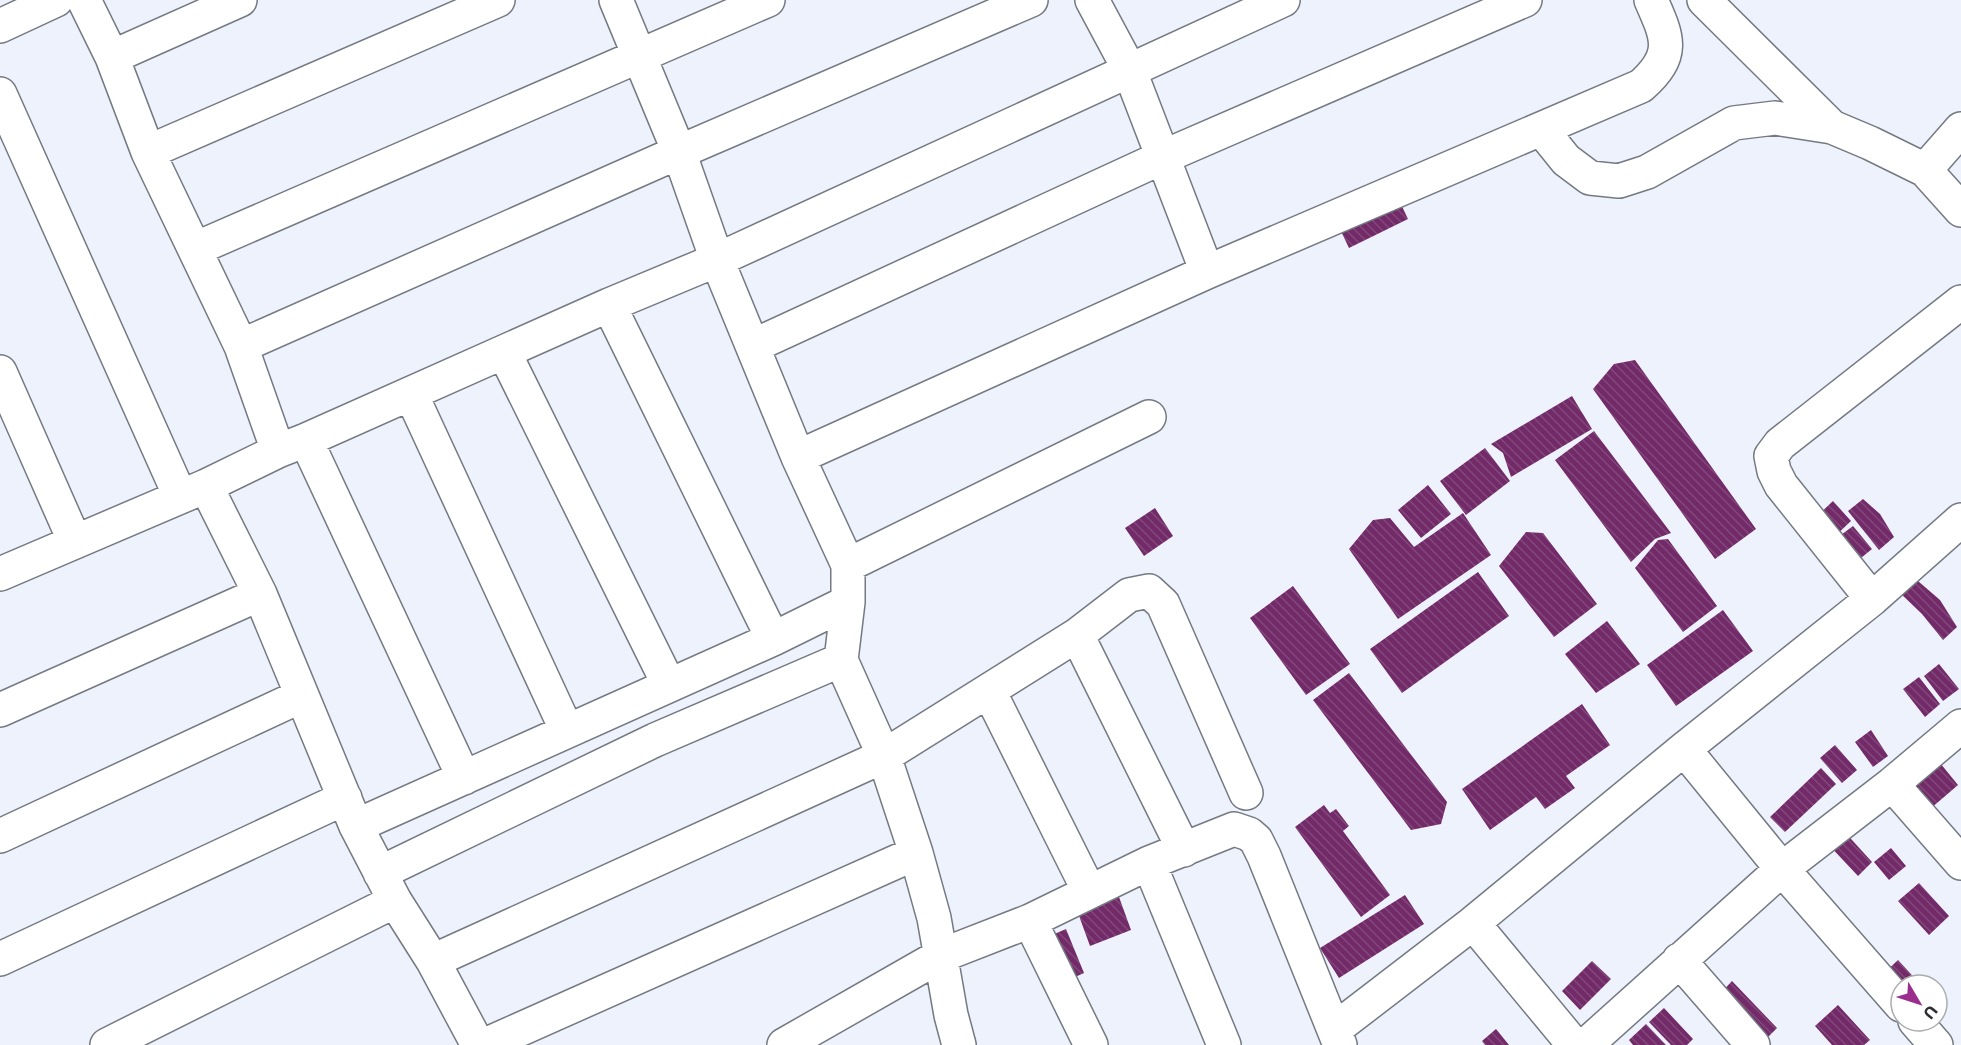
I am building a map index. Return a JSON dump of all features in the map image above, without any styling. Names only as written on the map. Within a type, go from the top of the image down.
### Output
[{"type":"street","points":[[0,26],[56,0]]},
{"type":"street","points":[[84,0],[112,57],[148,152],[241,346],[292,446],[450,784],[457,836]]},
{"type":"street","points":[[112,57],[240,0]]},
{"type":"street","points":[[148,152],[498,0]]},
{"type":"street","points":[[616,0],[680,152],[717,260],[798,458],[848,565],[848,602],[841,660],[884,756],[916,853],[934,918],[951,1015],[959,1045]]},
{"type":"street","points":[[195,249],[768,0]]},
{"type":"street","points":[[241,346],[1031,0]]},
{"type":"street","points":[[1092,0],[1129,69],[1207,272]]},
{"type":"street","points":[[0,574],[609,305],[717,260],[1283,0]]},
{"type":"street","points":[[753,346],[1163,157],[1526,0]]},
{"type":"street","points":[[798,458],[1207,272],[1641,86],[1657,72],[1665,56],[1666,38],[1651,0]]},
{"type":"street","points":[[1704,0],[1832,127]]},
{"type":"street","points":[[0,94],[193,490],[260,594],[351,812],[387,887],[433,961],[478,1045]]},
{"type":"street","points":[[1541,129],[1566,160],[1590,178],[1619,181],[1647,172],[1734,123],[1775,118],[1832,127],[1924,170],[1961,210]]},
{"type":"street","points":[[1924,170],[1961,129]]},
{"type":"street","points":[[1872,599],[1781,484],[1774,471],[1771,456],[1780,444],[1961,302]]},
{"type":"street","points":[[609,305],[773,639]]},
{"type":"street","points":[[504,352],[669,685]]},
{"type":"street","points":[[0,372],[75,542]]},
{"type":"street","points":[[411,394],[567,731]]},
{"type":"street","points":[[848,565],[1149,417]]},
{"type":"street","points":[[784,1045],[940,956],[1030,921],[1149,862],[1234,830],[1249,834],[1256,840],[1338,1037],[1684,748],[1872,599],[1961,520]]},
{"type":"street","points":[[433,961],[884,756],[1077,635],[1129,595],[1149,591],[1164,604],[1246,793]]},
{"type":"street","points":[[0,710],[260,594]]},
{"type":"street","points":[[0,959],[351,812],[450,784],[773,639],[848,602]]},
{"type":"street","points":[[1077,635],[1184,850]]},
{"type":"street","points":[[107,1045],[387,887],[457,836],[655,740],[841,660]]},
{"type":"street","points":[[989,691],[1089,891]]},
{"type":"street","points":[[0,836],[301,696]]},
{"type":"street","points":[[1586,1045],[1782,869],[1892,784],[1961,726]]},
{"type":"street","points":[[1684,748],[1782,869],[1889,991]]},
{"type":"street","points":[[1892,784],[1961,863]]},
{"type":"street","points":[[485,1045],[916,853]]},
{"type":"street","points":[[1149,862],[1224,1045]]},
{"type":"street","points":[[1030,921],[1091,1045]]},
{"type":"street","points":[[1473,922],[1574,1045]]},
{"type":"street","points":[[1679,960],[1753,1045]]},
{"type":"street","points":[[1926,1033],[1936,1045]]},
{"type":"building","points":[[1398,198],[1408,219],[1349,248],[1339,227]]},
{"type":"building","points":[[1635,360],[1756,529],[1715,559],[1593,389],[1614,364]]},
{"type":"building","points":[[1572,396],[1592,429],[1511,477],[1503,453],[1491,444]]},
{"type":"building","points":[[1594,431],[1671,533],[1655,539],[1631,562],[1555,460]]},
{"type":"building","points":[[1485,448],[1510,481],[1466,515],[1440,481]]},
{"type":"building","points":[[1428,485],[1451,514],[1421,538],[1398,510]]},
{"type":"building","points":[[1863,499],[1880,514],[1894,537],[1879,550],[1848,511]]},
{"type":"building","points":[[1833,501],[1851,521],[1832,539],[1813,520]]},
{"type":"building","points":[[1155,508],[1173,536],[1144,556],[1125,528]]},
{"type":"building","points":[[1463,513],[1491,555],[1398,619],[1349,549],[1373,520],[1390,518],[1414,547]]},
{"type":"building","points":[[1853,526],[1872,549],[1856,562],[1837,538]]},
{"type":"building","points":[[1526,532],[1543,533],[1597,604],[1554,637],[1499,566]]},
{"type":"building","points":[[1668,539],[1717,606],[1683,632],[1635,568],[1658,540]]},
{"type":"building","points":[[1478,572],[1509,616],[1402,693],[1370,649]]},
{"type":"building","points":[[1911,575],[1940,600],[1957,627],[1943,640],[1922,614],[1897,590]]},
{"type":"building","points":[[1293,586],[1350,664],[1306,695],[1250,618]]},
{"type":"building","points":[[1723,610],[1753,651],[1676,706],[1647,665]]},
{"type":"building","points":[[1607,621],[1640,664],[1596,693],[1565,654]]},
{"type":"building","points":[[1939,664],[1959,689],[1943,701],[1924,676]]},
{"type":"building","points":[[1349,673],[1447,802],[1441,824],[1411,830],[1313,700]]},
{"type":"building","points":[[1919,677],[1940,704],[1925,717],[1903,689]]},
{"type":"building","points":[[1582,704],[1610,745],[1566,776],[1575,788],[1545,809],[1536,797],[1490,830],[1462,789]]},
{"type":"building","points":[[1871,730],[1888,756],[1873,767],[1855,742]]},
{"type":"building","points":[[1835,745],[1857,770],[1842,783],[1820,758]]},
{"type":"building","points":[[1936,758],[1958,785],[1923,815],[1900,788]]},
{"type":"building","points":[[1821,768],[1836,784],[1785,832],[1770,817]]},
{"type":"building","points":[[1324,805],[1330,813],[1336,809],[1349,826],[1343,831],[1390,895],[1361,917],[1295,827]]},
{"type":"building","points":[[1842,829],[1872,862],[1858,876],[1827,843]]},
{"type":"building","points":[[1891,848],[1906,866],[1889,880],[1874,862]]},
{"type":"building","points":[[1919,883],[1949,916],[1929,935],[1898,901]]},
{"type":"building","points":[[1405,895],[1424,924],[1339,978],[1320,948]]},
{"type":"building","points":[[1119,897],[1131,930],[1090,946],[1078,913]]},
{"type":"building","points":[[1066,929],[1084,973],[1064,982],[1045,938]]},
{"type":"building","points":[[1898,960],[1910,973],[1889,973],[1889,980],[1880,977]]},
{"type":"building","points":[[1592,961],[1611,979],[1580,1010],[1562,991]]},
{"type":"building","points":[[1732,981],[1777,1028],[1766,1039],[1719,995]]},
{"type":"building","points":[[1838,1005],[1870,1040],[1864,1045],[1832,1045],[1815,1026]]},
{"type":"building","points":[[1664,1008],[1693,1039],[1687,1045],[1671,1045],[1649,1022]]},
{"type":"building","points":[[1646,1024],[1666,1045],[1633,1045],[1629,1040]]},
{"type":"building","points":[[1496,1029],[1509,1045],[1485,1045],[1482,1041]]}]
